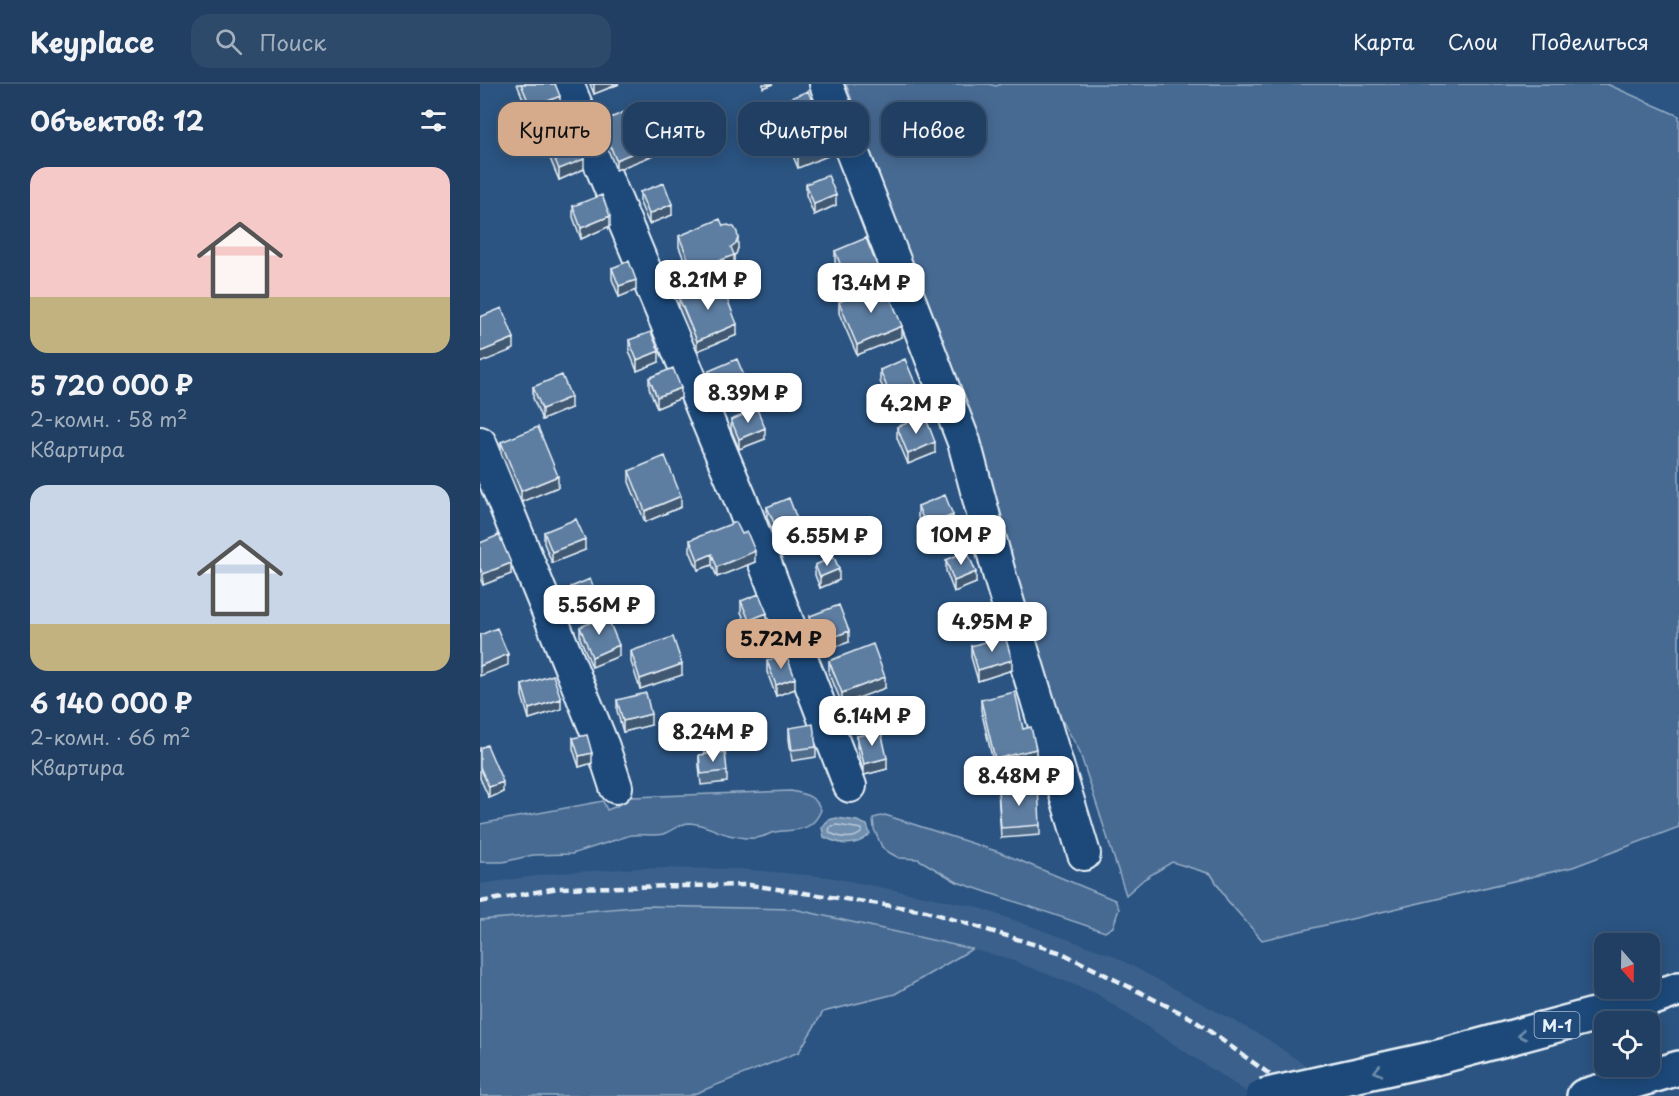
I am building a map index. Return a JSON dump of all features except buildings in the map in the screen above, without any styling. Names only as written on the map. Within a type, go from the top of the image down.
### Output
[{"type":"highway","name":"М-1","points":[[1263,1096],[1435,1058],[1642,1002],[1679,988]]},
{"type":"highway","points":[[1584,1096],[1679,1068]]},
{"type":"lane","points":[[567,84],[740,498],[850,786]]},
{"type":"lane","points":[[826,84],[964,442],[1000,577],[1084,854]]},
{"type":"lane","points":[[480,443],[603,747],[615,787]]},
{"type":"shaded area","points":[[846,84],[989,84],[996,86],[1001,84],[1607,84],[1679,116],[1679,827],[1573,867],[1262,940],[1227,900],[1211,874],[1172,862],[1144,879],[1126,895],[1079,750],[1050,699],[976,439],[869,147],[869,102],[853,102]]},
{"type":"shaded area","points":[[791,791],[813,799],[821,810],[813,823],[796,830],[749,838],[729,835],[699,824],[689,823],[663,834],[631,835],[572,854],[533,855],[503,862],[480,862],[480,824],[603,801],[607,810],[617,806],[623,799],[632,797]]},
{"type":"shaded area","points":[[885,815],[999,852],[1115,900],[1119,909],[1113,927],[1105,932],[957,882],[918,859],[899,858],[882,847],[874,829],[873,818]]},
{"type":"shaded area","points":[[640,868],[740,869],[829,877],[974,906],[1112,955],[1266,1038],[1349,1096],[1253,1096],[1095,993],[1003,957],[795,909],[480,920],[480,884],[555,873]]},
{"type":"shaded area","points":[[646,906],[794,909],[972,949],[895,994],[823,1012],[799,1052],[689,1096],[480,1096],[480,920]]},
{"type":"water","points":[[837,818],[867,825],[870,834],[859,842],[848,844],[824,837],[822,828],[828,820]]},
{"type":"railway","points":[[480,902],[558,888],[750,885],[926,911],[1062,953],[1191,1018],[1300,1096]]}]
